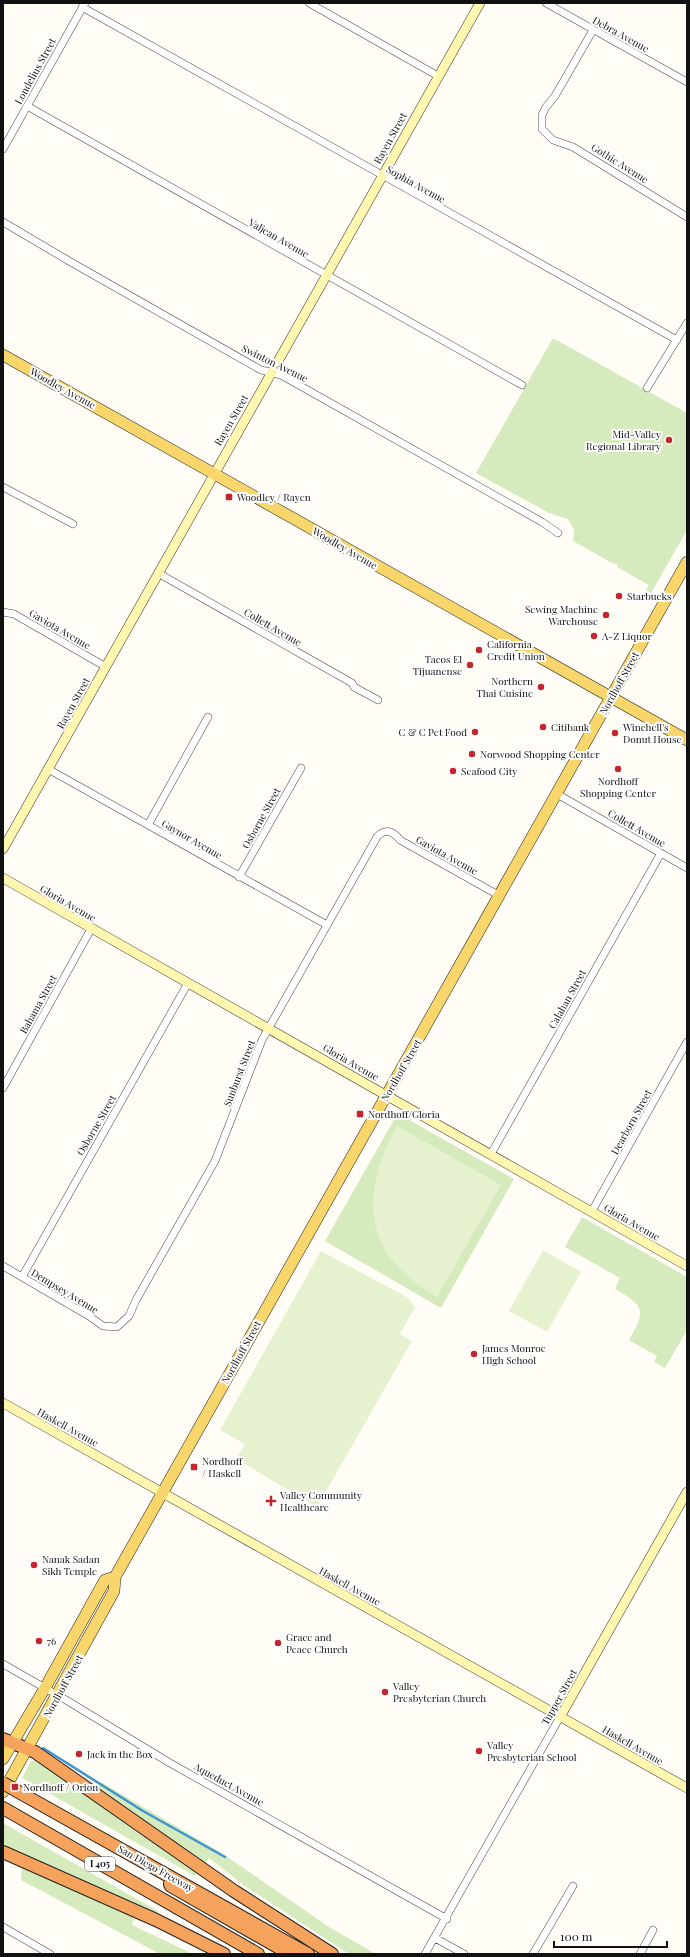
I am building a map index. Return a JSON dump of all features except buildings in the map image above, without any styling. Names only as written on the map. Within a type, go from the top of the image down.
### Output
[{"type":"highway","points":[[8,1740],[28,1749],[234,1891],[332,1954]]},
{"type":"highway","name":"San Diego Freeway","points":[[3,1783],[308,1954]]},
{"type":"highway","name":"I 405","points":[[8,1811],[258,1954]]},
{"type":"highway","points":[[3,1852],[156,1920],[224,1954]]},
{"type":"highway","points":[[165,1874],[171,1886],[290,1954]]},
{"type":"highway","points":[[186,1913],[203,1911],[280,1954]]},
{"type":"main road","name":"Woodley Avenue","points":[[3,355],[687,740]]},
{"type":"main road","name":"Nordhoff Street","points":[[3,1792],[114,1592],[114,1577],[500,896],[610,697],[687,562]]},
{"type":"main road","name":"Nordhoff Street","points":[[3,1759],[8,1740],[45,1688],[104,1580],[114,1577]]},
{"type":"street","points":[[309,3],[438,76]]},
{"type":"street","name":"Rayen Street","points":[[3,849],[270,372],[480,3]]},
{"type":"street","name":"Debra Avenue","points":[[546,3],[687,82]]},
{"type":"street","name":"Londelius Street","points":[[3,149],[84,5]]},
{"type":"street","name":"Sophia Avenue","points":[[84,5],[382,176],[677,340]]},
{"type":"street","name":"Gothic Avenue","points":[[593,30],[555,96],[546,107],[542,115],[542,129],[554,140],[573,147],[687,217]]},
{"type":"street","name":"Valjean Avenue","points":[[27,106],[325,276],[522,385]]},
{"type":"street","name":"Swinton Avenue","points":[[3,222],[261,370],[281,375],[558,533]]},
{"type":"street","points":[[648,388],[687,323]]},
{"type":"street","points":[[3,487],[73,524]]},
{"type":"street","name":"Collett Avenue","points":[[158,573],[352,683],[354,687],[378,700]]},
{"type":"street","name":"Gaviota Avenue","points":[[3,612],[14,614],[106,667]]},
{"type":"street","points":[[148,825],[208,717]]},
{"type":"street","name":"Osborne Street","points":[[240,877],[301,768]]},
{"type":"street","name":"Gaynor Avenue","points":[[48,769],[327,925]]},
{"type":"street","name":"Collett Avenue","points":[[556,794],[687,868]]},
{"type":"street","name":"Gaviota Avenue","points":[[386,831],[394,834],[400,840],[500,896]]},
{"type":"street","name":"Sunburst Street","points":[[117,1327],[129,1316],[136,1300],[215,1161],[262,1040],[270,1029],[377,838],[386,831]]},
{"type":"street","name":"Calahan Street","points":[[491,1154],[661,853]]},
{"type":"street","name":"Gloria Avenue","points":[[3,878],[91,929],[686,1263]]},
{"type":"street","name":"Bahama Street","points":[[3,1088],[91,929]]},
{"type":"street","name":"Osborne Street","points":[[22,1277],[188,983]]},
{"type":"street","name":"Dearborn Street","points":[[592,1211],[687,1042]]},
{"type":"street","name":"Dempsey Avenue","points":[[3,1266],[89,1316],[103,1326],[117,1327]]},
{"type":"street","name":"Haskell Avenue","points":[[3,1404],[687,1788]]},
{"type":"street","name":"Tupper Street","points":[[425,1954],[447,1919],[687,1492]]},
{"type":"street","name":"Aqueduct Avenue","points":[[3,1664],[58,1695],[176,1766],[447,1919]]},
{"type":"street","points":[[533,1954],[572,1886]]},
{"type":"street","points":[[3,1927],[50,1954]]},
{"type":"street","points":[[640,1954],[653,1930]]},
{"type":"street","points":[[435,1938],[464,1954]]},
{"type":"green space","points":[[553,338],[687,413],[687,530],[651,593],[646,590],[649,585],[617,567],[618,565],[573,541],[574,530],[568,519],[549,513],[476,473]]},
{"type":"green space","points":[[402,1116],[514,1179],[441,1308],[325,1241],[395,1118]]},
{"type":"green space","points":[[397,1126],[501,1185],[437,1297],[413,1281],[394,1263],[382,1243],[375,1222],[373,1200],[377,1177],[385,1152]]},
{"type":"green space","points":[[582,1217],[687,1277],[687,1330],[665,1368],[654,1362],[657,1356],[629,1340],[638,1322],[640,1310],[632,1300],[615,1289],[620,1278],[565,1247]]},
{"type":"green space","points":[[543,1250],[581,1272],[547,1332],[509,1311]]},
{"type":"green space","points":[[321,1251],[407,1297],[415,1307],[400,1334],[412,1341],[317,1507],[236,1459],[245,1444],[220,1430]]},
{"type":"green space","points":[[36,1760],[134,1830],[198,1871],[195,1876],[22,1778],[31,1761]]},
{"type":"green space","points":[[101,1782],[223,1854],[329,1927],[376,1954],[349,1954],[245,1886],[209,1858],[205,1864],[96,1790]]},
{"type":"green space","points":[[3,1823],[158,1911],[156,1917],[3,1846]]},
{"type":"green space","points":[[22,1866],[134,1918],[132,1925],[193,1954],[160,1954],[21,1880]]},
{"type":"waterway","points":[[43,1748],[143,1811],[225,1857]]},
{"type":"place","name":"Mid-Valley Regional Library","points":[[669,440]]},
{"type":"place","name":"Woodley / Rayen","points":[[229,497]]},
{"type":"place","name":"Starbucks","points":[[619,596]]},
{"type":"place","name":"Sewing Machine Warehouse","points":[[606,615]]},
{"type":"place","name":"A-Z Liquor","points":[[594,636]]},
{"type":"place","name":"California Credit Union","points":[[479,650]]},
{"type":"place","name":"Tacos El Tijuanense","points":[[470,665]]},
{"type":"place","name":"Northern Thai Cuisine","points":[[541,687]]},
{"type":"place","name":"Citibank","points":[[543,727]]},
{"type":"place","name":"C & C Pet Food","points":[[475,732]]},
{"type":"place","name":"Winchell's Donut House","points":[[615,733]]},
{"type":"place","name":"Norwood Shopping Center","points":[[472,754]]},
{"type":"place","name":"Nordhoff Shopping Center","points":[[618,769]]},
{"type":"place","name":"Seafood City","points":[[453,771]]},
{"type":"place","name":"Nordhoff/Gloria","points":[[360,1114]]},
{"type":"place","name":"James Monroe High School","points":[[474,1354]]},
{"type":"place","name":"Nordhoff / Haskell","points":[[194,1467]]},
{"type":"place","name":"Valley Community Healthcare","points":[[271,1501]]},
{"type":"place","name":"Nanak Sadan Sikh Temple","points":[[34,1565]]},
{"type":"place","name":"76","points":[[39,1641]]},
{"type":"place","name":"Grace and Peace Church","points":[[278,1643]]},
{"type":"place","name":"Valley Presbyterian Church","points":[[385,1692]]},
{"type":"place","name":"Valley Presbyterian School","points":[[479,1751]]},
{"type":"place","name":"Jack in the Box","points":[[79,1754]]},
{"type":"place","name":"Nordhoff / Orion","points":[[15,1787]]}]
